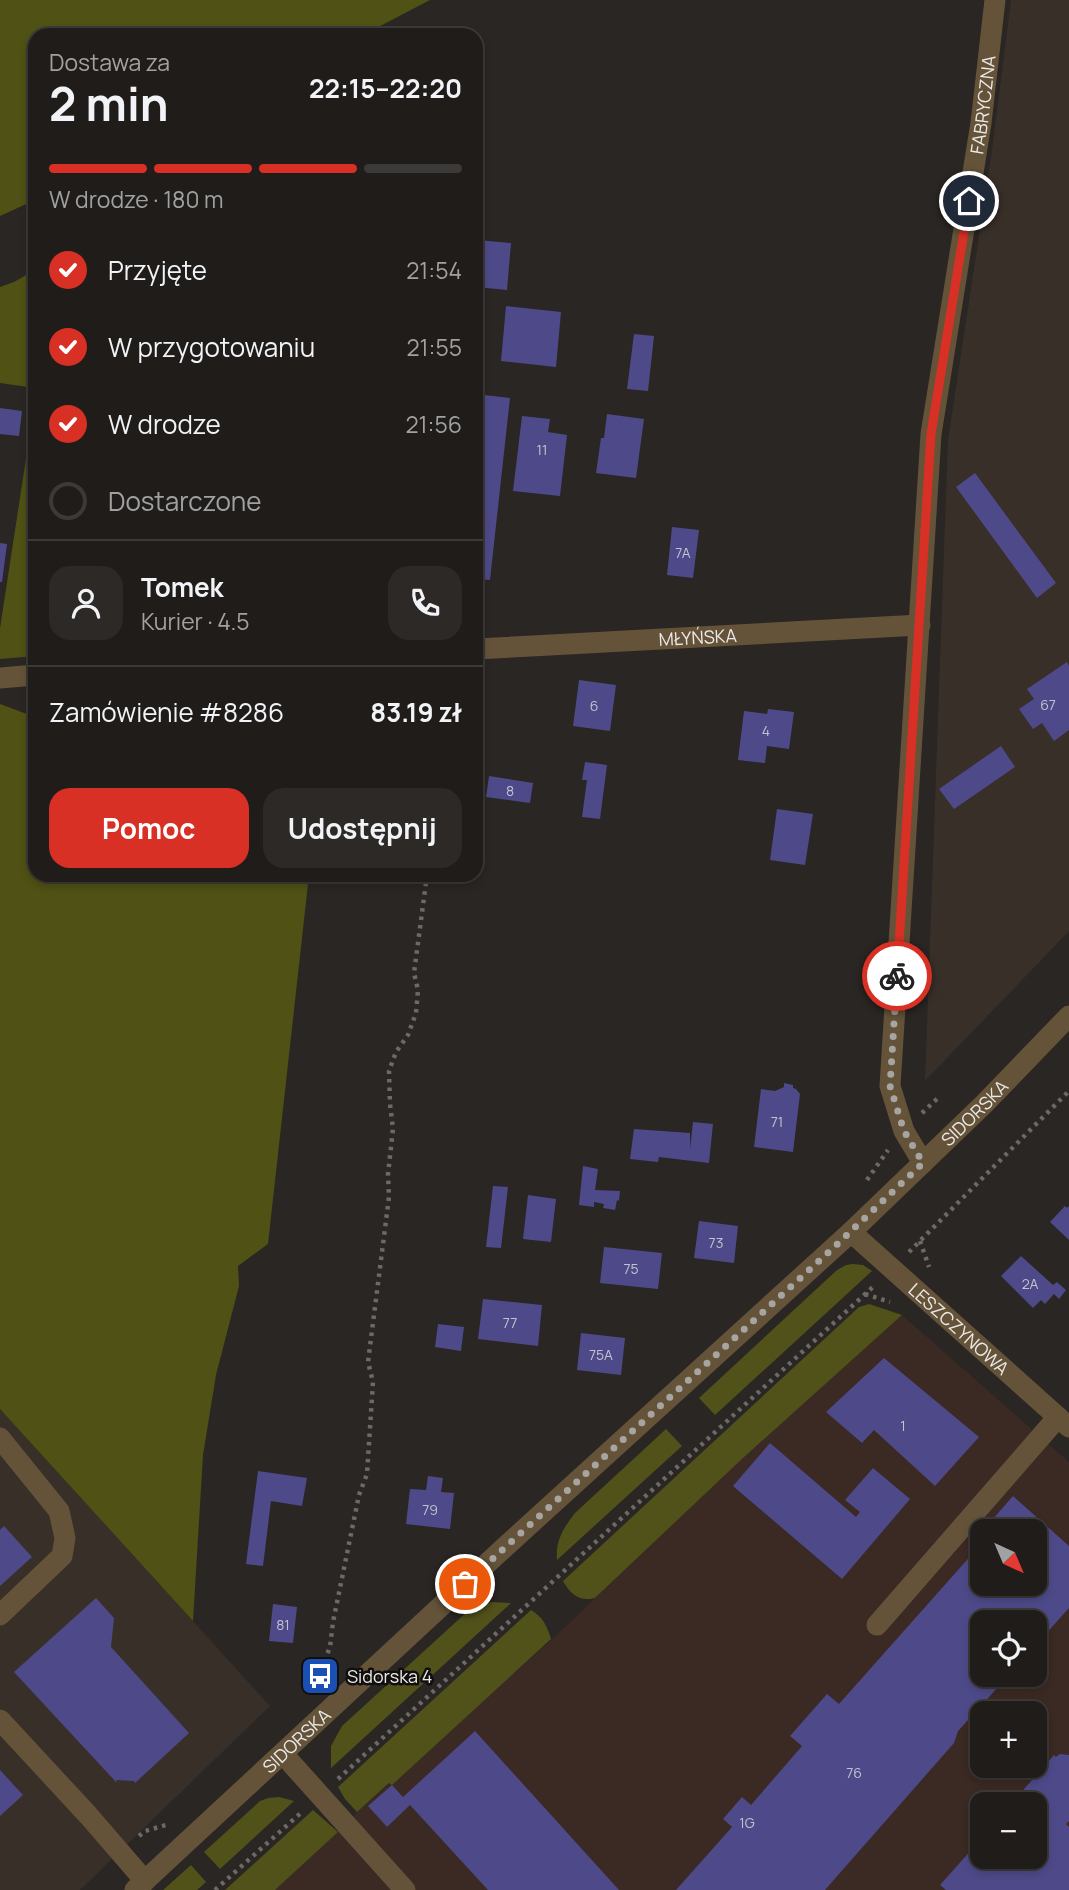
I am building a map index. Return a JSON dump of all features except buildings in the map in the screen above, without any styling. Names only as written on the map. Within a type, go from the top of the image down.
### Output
[{"type":"street","name":"FABRYCZNA","points":[[923,1163],[904,1131],[890,1086],[931,434],[981,123],[995,0]]},
{"type":"street","name":"MŁYŃSKA","points":[[483,649],[920,625]]},
{"type":"street","points":[[0,678],[28,676]]},
{"type":"street","name":"SIDORSKA","points":[[140,1885],[506,1546],[851,1232],[984,1104],[1069,1016]]},
{"type":"street","name":"LESZCZYNOWA","points":[[851,1232],[1064,1422]]},
{"type":"street","points":[[877,1625],[1064,1422]]},
{"type":"street","points":[[0,1438],[59,1511],[65,1538],[62,1556],[0,1615]]},
{"type":"street","points":[[0,1720],[88,1815],[140,1885]]},
{"type":"street","points":[[283,1754],[405,1890]]},
{"type":"path","points":[[331,1676],[323,1665],[330,1647],[359,1495],[367,1474],[373,1382],[368,1362],[389,1197],[388,1174],[393,1129],[389,1071],[416,1013],[418,990],[415,973],[426,882]]},
{"type":"path","points":[[904,1257],[1069,1091]]},
{"type":"path","points":[[920,1241],[930,1270]]},
{"type":"path","points":[[215,1890],[881,1279]]},
{"type":"path","points":[[864,1294],[891,1302]]},
{"type":"shaded area","points":[[0,0],[430,0],[376,28],[28,28],[28,203],[0,216]]},
{"type":"shaded area","points":[[1011,0],[1069,0],[1069,931],[925,1081],[948,440],[992,150]]},
{"type":"shaded area","points":[[28,274],[28,387],[0,383],[0,287]]},
{"type":"shaded area","points":[[28,446],[28,657],[0,659],[0,628]]},
{"type":"shaded area","points":[[0,704],[28,714],[28,882],[308,882],[268,1244],[238,1266],[239,1286],[216,1375],[203,1455],[193,1621],[0,1409]]},
{"type":"shaded area","points":[[853,1264],[863,1265],[872,1271],[715,1415],[699,1398],[837,1270]]},
{"type":"shaded area","points":[[869,1304],[902,1315],[743,1458],[595,1598],[580,1598],[569,1590],[563,1581],[859,1307]]},
{"type":"shaded area","points":[[902,1315],[1069,1462],[1069,1890],[275,1890],[357,1812],[548,1643],[743,1458]]},
{"type":"shaded area","points":[[0,1409],[270,1706],[80,1890],[0,1890]]},
{"type":"shaded area","points":[[666,1429],[682,1446],[557,1560],[561,1535],[575,1513]]},
{"type":"shaded area","points":[[492,1602],[511,1603],[331,1768],[331,1746],[342,1726],[469,1610]]},
{"type":"shaded area","points":[[531,1610],[544,1622],[551,1639],[392,1785],[389,1783],[357,1812],[338,1787]]},
{"type":"shaded area","points":[[279,1797],[294,1801],[220,1869],[204,1852],[260,1801]]},
{"type":"shaded area","points":[[313,1810],[338,1832],[275,1890],[225,1890]]},
{"type":"shaded area","points":[[191,1865],[206,1882],[197,1890],[163,1890]]},
{"type":"way so far","points":[[465,1584],[923,1163],[904,1131],[890,1086],[897,976]]},
{"type":"place","name":"Sidorska 4","points":[[320,1676]]},
{"type":"route","points":[[897,976],[931,434],[969,201]]}]
